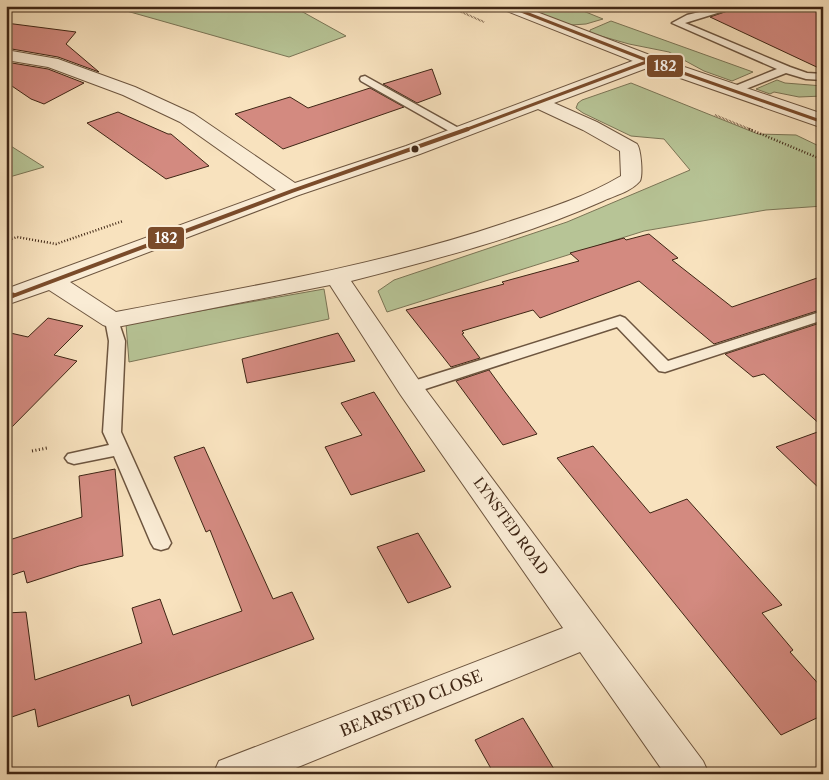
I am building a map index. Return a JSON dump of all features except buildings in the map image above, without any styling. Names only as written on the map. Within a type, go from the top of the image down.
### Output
[{"type":"street","points":[[507,6],[648,61],[819,118]]},
{"type":"street","points":[[6,55],[52,62],[129,91],[187,118],[292,191]]},
{"type":"street","points":[[6,298],[292,191],[539,103],[648,61]]},
{"type":"street","points":[[52,281],[112,320],[336,277],[454,248],[564,210],[620,186],[631,178],[630,148],[590,126],[539,103]]},
{"type":"street","name":"LYNSTED ROAD","points":[[336,277],[410,388],[589,633],[689,774]]},
{"type":"street","name":"BEARSTED CLOSE","points":[[233,774],[589,633]]},
{"type":"lane","points":[[736,6],[690,17],[677,23],[786,69],[806,76],[823,77]]},
{"type":"lane","points":[[734,90],[786,69]]},
{"type":"lane","points":[[366,79],[460,132]]},
{"type":"lane","points":[[410,388],[620,321],[665,367],[823,315]]},
{"type":"lane","points":[[112,320],[117,341],[112,432],[161,544]]},
{"type":"lane","points":[[74,458],[119,448]]},
{"type":"path","points":[[710,113],[823,160]]},
{"type":"path","points":[[6,241],[17,237],[56,244],[130,219]]},
{"type":"path","points":[[32,451],[50,447]]},
{"type":"green space","points":[[109,6],[292,6],[346,36],[289,57]]},
{"type":"green space","points":[[520,6],[571,6],[603,19],[586,24],[571,25]]},
{"type":"green space","points":[[611,21],[753,72],[732,81],[704,71],[669,52],[629,44],[590,33],[590,30]]},
{"type":"green space","points":[[777,80],[785,83],[823,86],[823,96],[799,97],[774,92],[770,94],[756,89]]},
{"type":"green space","points":[[631,83],[758,134],[796,135],[823,148],[823,206],[766,210],[644,231],[387,312],[378,291],[394,280],[567,222],[690,170],[664,139],[631,136],[576,108],[582,100]]},
{"type":"green space","points":[[6,143],[44,167],[6,178]]},
{"type":"green space","points":[[324,289],[329,319],[129,362],[126,324]]},
{"type":"transit line","name":"182","points":[[508,6],[649,61],[823,122]]},
{"type":"transit line","name":"182","points":[[6,298],[292,191],[413,150],[649,61]]}]
